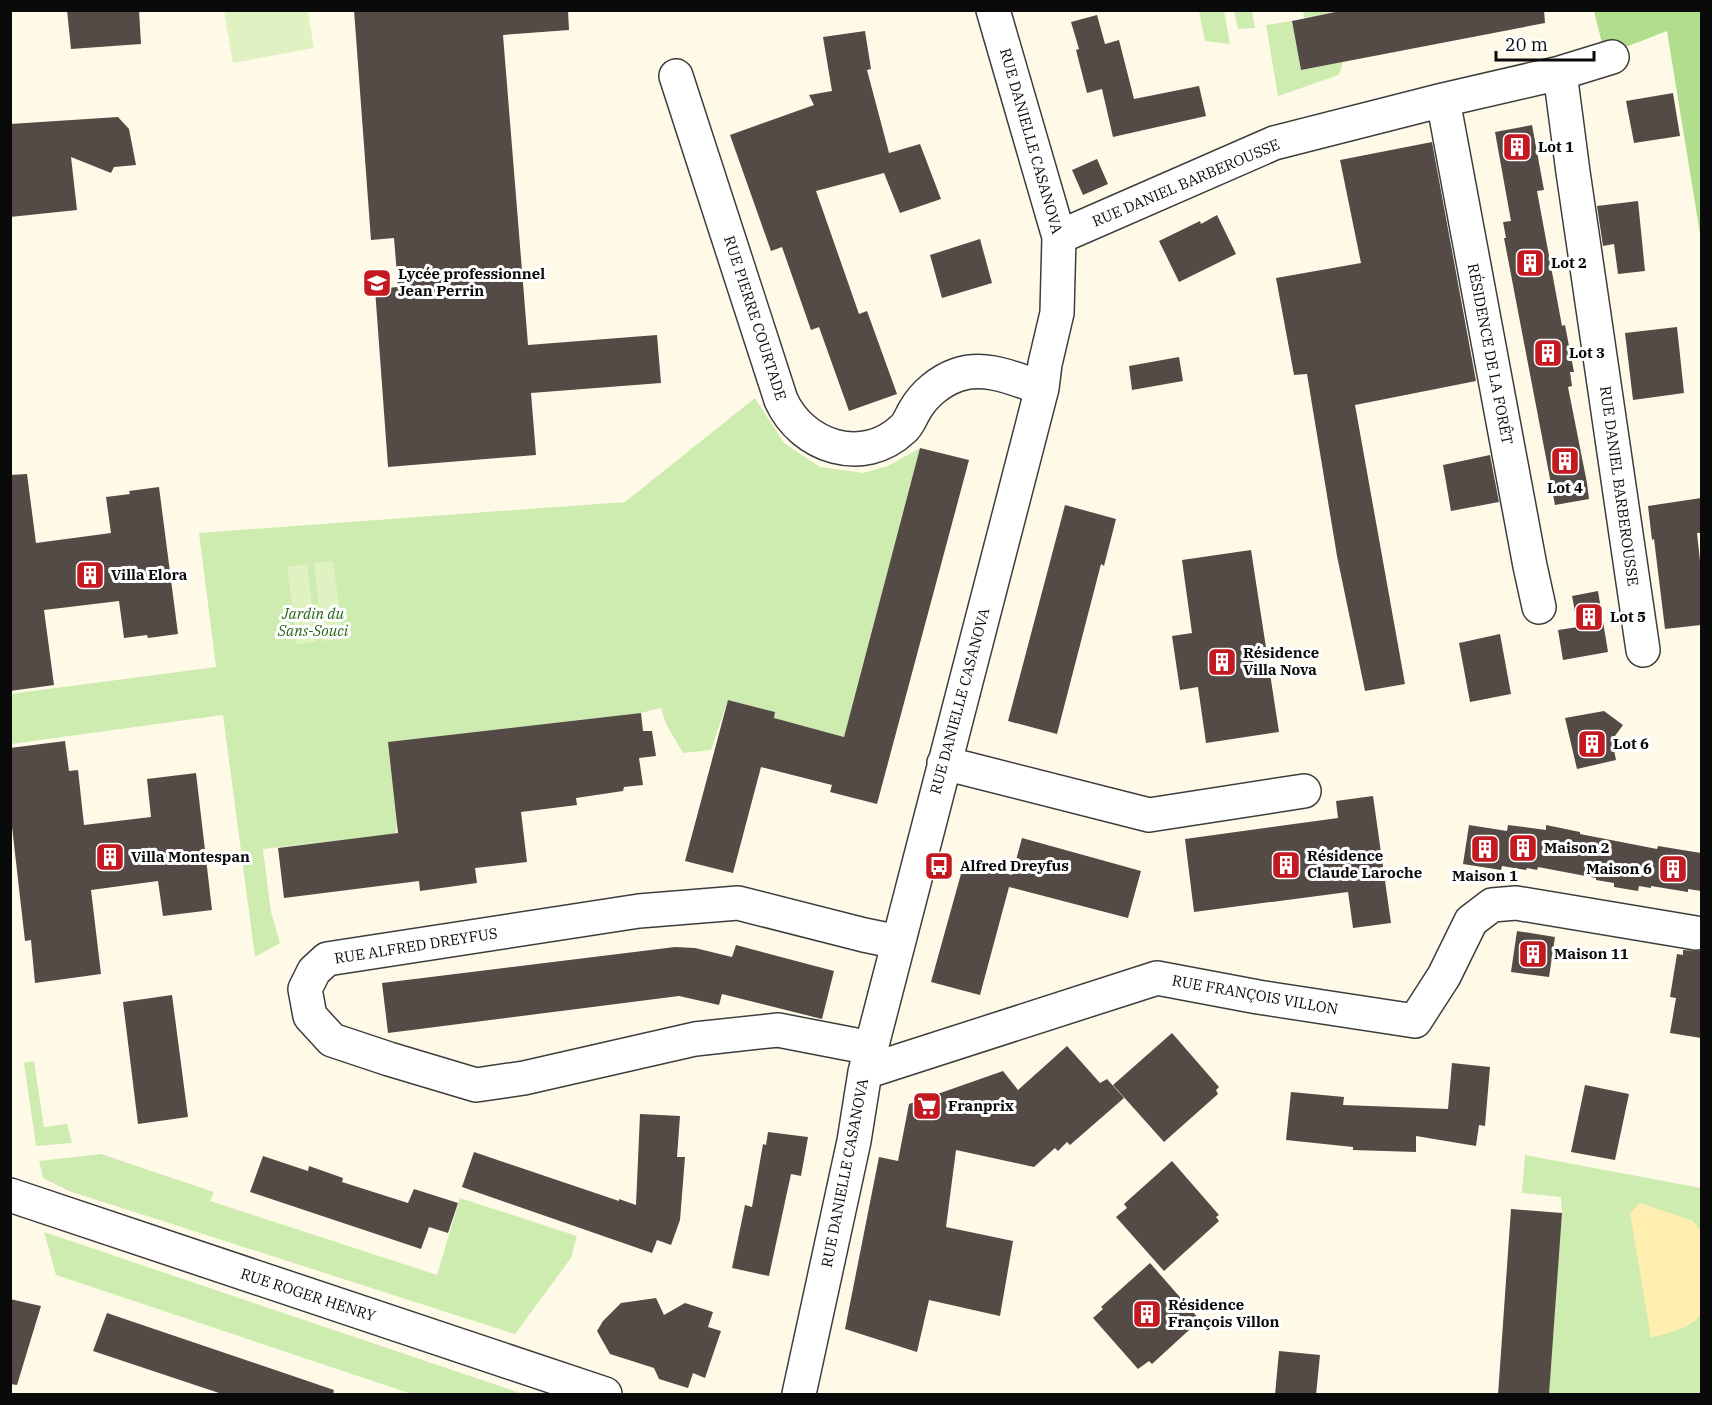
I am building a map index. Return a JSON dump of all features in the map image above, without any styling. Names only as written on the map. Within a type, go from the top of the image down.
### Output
[{"type":"street","name":"RUE DANIELLE CASANOVA","points":[[799,1395],[852,1149],[868,1060],[1042,388],[1045,363],[1057,313],[1059,237],[993,10]]},
{"type":"street","name":"RUE DANIEL BARBEROUSSE","points":[[1059,237],[1274,143],[1560,73],[1612,57]]},
{"type":"street","name":"RUE DANIEL BARBEROUSSE","points":[[1560,73],[1574,184],[1643,650]]},
{"type":"street","name":"RUE PIERRE COURTADE","points":[[676,76],[778,392],[789,415],[803,431],[817,440],[839,448],[856,449],[877,444],[905,428],[918,404],[931,390],[948,379],[968,373],[997,373],[1042,388]]},
{"type":"street","name":"RÉSIDENCE DE LA FORÊT","points":[[1443,100],[1527,554],[1539,607]]},
{"type":"street","points":[[944,763],[1149,815],[1305,791]]},
{"type":"street","name":"RUE ALFRED DREYFUS","points":[[868,1060],[778,1030],[695,1039],[524,1078],[476,1085],[332,1040],[310,1016],[305,989],[314,971],[327,959],[639,911],[738,903],[864,936],[898,942]]},
{"type":"street","name":"RUE FRANÇOIS VILLON","points":[[868,1060],[1157,978],[1258,997],[1415,1021],[1449,966],[1471,921],[1492,905],[1516,903],[1696,933]]},
{"type":"street","name":"RUE ROGER HENRY","points":[[10,1196],[565,1388],[605,1395]]},
{"type":"green space","points":[[1303,10],[1345,11],[1304,18]]},
{"type":"green space","points":[[224,11],[308,11],[314,48],[233,63]]},
{"type":"green space","points":[[1199,11],[1224,11],[1230,44],[1205,41]]},
{"type":"green space","points":[[1234,11],[1252,11],[1255,28],[1238,29]]},
{"type":"green space","points":[[1594,11],[1701,11],[1701,240],[1667,31],[1605,55]]},
{"type":"green space","points":[[1292,21],[1301,70],[1343,62],[1339,75],[1278,96],[1266,25]]},
{"type":"green space","name":"Jardin du Sans-Souci","points":[[755,398],[784,443],[820,467],[863,473],[888,466],[920,448],[844,737],[774,718],[775,712],[728,700],[711,750],[683,753],[666,724],[661,708],[641,713],[389,742],[397,819],[396,834],[263,849],[271,912],[280,943],[255,957],[223,715],[11,744],[10,694],[216,667],[199,533],[625,502]]},
{"type":"green space","points":[[333,561],[343,639],[323,641],[314,563]]},
{"type":"green space","name":"Jardin du Sans-Souci","points":[[307,564],[316,642],[297,644],[287,567]]},
{"type":"green space","points":[[34,1061],[44,1127],[67,1124],[72,1143],[36,1146],[24,1063]]},
{"type":"green space","points":[[101,1154],[214,1192],[210,1201],[437,1275],[460,1198],[577,1236],[571,1258],[515,1334],[69,1191],[43,1178],[39,1161]]},
{"type":"green space","points":[[1525,1155],[1701,1188],[1701,1394],[1549,1394],[1562,1213],[1561,1197],[1522,1193]]},
{"type":"green space","points":[[44,1232],[523,1394],[412,1394],[56,1275]]},
{"type":"sand","points":[[1640,1203],[1693,1221],[1701,1231],[1702,1311],[1687,1326],[1651,1338],[1630,1213]]},
{"type":"building","points":[[67,10],[139,10],[141,44],[71,49]]},
{"type":"building","points":[[354,10],[568,10],[569,30],[503,35],[528,345],[657,335],[661,383],[531,393],[536,455],[388,467],[375,289],[398,287],[394,238],[371,240]]},
{"type":"building","points":[[1345,10],[1544,10],[1545,23],[1301,70],[1292,21]]},
{"type":"building","points":[[1097,15],[1105,44],[1119,40],[1134,99],[1199,86],[1206,116],[1113,137],[1102,89],[1087,93],[1076,50],[1079,49],[1071,22]]},
{"type":"building","points":[[865,31],[871,69],[867,70],[889,153],[920,144],[941,199],[900,213],[884,173],[816,191],[859,314],[867,311],[897,394],[849,411],[819,327],[811,330],[782,247],[771,251],[730,135],[814,105],[809,95],[832,91],[823,37]]},
{"type":"building","points":[[1673,93],[1680,136],[1634,143],[1626,101]]},
{"type":"building","points":[[118,117],[129,129],[136,165],[114,167],[111,173],[71,157],[77,210],[10,217],[10,124]]},
{"type":"building","points":[[1532,125],[1544,190],[1537,191],[1562,326],[1565,325],[1574,372],[1570,372],[1572,386],[1568,387],[1589,499],[1555,505],[1504,238],[1506,238],[1503,222],[1511,221],[1495,132]]},
{"type":"building","points":[[1432,142],[1476,381],[1355,405],[1405,684],[1365,691],[1337,556],[1307,374],[1294,375],[1276,278],[1361,263],[1340,160]]},
{"type":"building","points":[[1097,159],[1108,184],[1083,195],[1072,170]]},
{"type":"building","points":[[1638,201],[1645,271],[1618,274],[1614,244],[1603,246],[1597,206]]},
{"type":"building","points":[[1217,215],[1236,254],[1179,282],[1159,241]]},
{"type":"building","points":[[980,239],[992,283],[942,298],[930,255]]},
{"type":"building","points":[[1677,327],[1684,393],[1633,400],[1625,333]]},
{"type":"building","points":[[1179,357],[1183,381],[1132,390],[1129,366]]},
{"type":"building","points":[[920,448],[969,460],[877,804],[830,792],[832,785],[761,767],[733,873],[685,861],[728,700],[775,712],[774,718],[844,737]]},
{"type":"building","points":[[1490,455],[1499,502],[1451,511],[1443,465]]},
{"type":"building","name":"Villa Elora","points":[[27,474],[36,543],[111,533],[106,497],[159,487],[178,634],[124,638],[119,601],[44,610],[54,685],[10,691],[10,475]]},
{"type":"building","points":[[1701,498],[1701,533],[1697,533],[1701,570],[1701,625],[1665,629],[1648,506]]},
{"type":"building","points":[[1065,505],[1116,519],[1104,566],[1101,564],[1057,734],[1008,721]]},
{"type":"building","name":"Résidence Villa Nova","points":[[1251,550],[1279,732],[1206,743],[1198,687],[1180,690],[1172,636],[1192,633],[1182,560]]},
{"type":"building","name":"Lot 5","points":[[1598,591],[1608,652],[1563,660],[1558,630],[1578,627],[1572,596]]},
{"type":"building","points":[[1500,634],[1511,694],[1470,702],[1459,643]]},
{"type":"building","name":"Lot 6","points":[[1604,711],[1623,725],[1612,740],[1616,760],[1577,769],[1565,718]]},
{"type":"building","points":[[641,713],[643,731],[652,731],[656,756],[639,758],[643,785],[624,787],[623,791],[576,798],[577,805],[521,812],[527,862],[475,868],[477,883],[420,891],[419,881],[284,898],[278,848],[398,833],[388,742]]},
{"type":"building","name":"Villa Montespan","points":[[65,741],[69,771],[78,770],[84,825],[151,817],[147,779],[196,773],[212,910],[163,916],[158,881],[91,890],[101,974],[35,983],[31,940],[25,941],[11,818],[10,748]]},
{"type":"building","name":"Résidence Claude Laroche","points":[[1373,796],[1391,923],[1353,928],[1348,892],[1194,912],[1185,839],[1338,818],[1336,801]]},
{"type":"building","points":[[1469,825],[1507,831],[1508,825],[1546,830],[1546,825],[1657,849],[1658,846],[1701,853],[1701,891],[1688,889],[1688,892],[1639,886],[1638,891],[1614,887],[1614,883],[1596,880],[1596,878],[1538,867],[1537,870],[1527,868],[1526,870],[1502,866],[1501,870],[1463,864]]},
{"type":"building","points":[[1022,838],[1141,871],[1128,918],[1009,887],[980,995],[931,982],[964,863],[1012,875]]},
{"type":"building","name":"Maison 11","points":[[1517,931],[1555,937],[1549,977],[1511,972]]},
{"type":"building","points":[[736,945],[834,971],[822,1019],[722,994],[719,1005],[679,996],[388,1033],[382,983],[675,947],[695,948],[732,957]]},
{"type":"building","points":[[1683,950],[1701,951],[1701,1038],[1670,1033],[1676,998],[1670,997],[1677,954],[1683,955]]},
{"type":"building","points":[[172,995],[188,1117],[138,1124],[123,1002]]},
{"type":"building","points":[[1172,1033],[1219,1087],[1216,1090],[1218,1094],[1164,1142],[1113,1085]]},
{"type":"building","points":[[1067,1046],[1100,1083],[1107,1079],[1124,1098],[1070,1145],[1067,1142],[1058,1151],[1055,1148],[1034,1167],[956,1150],[946,1227],[1013,1241],[1000,1316],[929,1300],[917,1352],[845,1329],[879,1157],[898,1161],[909,1104],[1003,1071],[1018,1090]]},
{"type":"building","points":[[1452,1063],[1490,1067],[1485,1126],[1479,1125],[1476,1146],[1416,1136],[1416,1152],[1353,1150],[1353,1147],[1286,1140],[1291,1092],[1344,1097],[1343,1105],[1448,1109]]},
{"type":"building","points":[[1585,1085],[1629,1094],[1615,1160],[1571,1152]]},
{"type":"building","points":[[640,1114],[680,1116],[677,1157],[685,1157],[680,1220],[671,1245],[657,1240],[652,1253],[462,1187],[474,1152],[636,1205]]},
{"type":"building","points":[[768,1132],[808,1137],[801,1176],[791,1174],[769,1276],[732,1268],[745,1205],[752,1207],[763,1144],[766,1145]]},
{"type":"building","points":[[263,1156],[308,1171],[309,1166],[343,1178],[342,1182],[408,1203],[414,1189],[458,1203],[448,1233],[429,1227],[421,1249],[250,1192]]},
{"type":"building","name":"Résidence François Villon","points":[[1172,1161],[1219,1215],[1216,1217],[1219,1221],[1164,1271],[1116,1217],[1127,1208],[1124,1204]]},
{"type":"building","points":[[1511,1209],[1562,1213],[1549,1395],[1498,1395]]},
{"type":"building","name":"Résidence François Villon","points":[[1150,1263],[1200,1320],[1152,1364],[1149,1361],[1138,1369],[1093,1318],[1103,1309],[1101,1307]]},
{"type":"building","points":[[656,1298],[664,1315],[685,1303],[713,1312],[708,1327],[721,1331],[705,1378],[693,1373],[688,1388],[659,1379],[654,1368],[610,1354],[597,1331],[603,1321],[621,1303]]},
{"type":"building","points":[[10,1299],[41,1306],[17,1385],[10,1384]]},
{"type":"building","points":[[107,1313],[334,1390],[333,1395],[225,1395],[93,1351]]},
{"type":"building","points":[[1279,1351],[1320,1355],[1316,1395],[1275,1395]]},
{"type":"place","name":"Lot 1","points":[[1517,147]]},
{"type":"place","name":"Lot 2","points":[[1530,263]]},
{"type":"place","name":"Lycée professionnel Jean Perrin","points":[[377,283]]},
{"type":"place","name":"Lot 3","points":[[1548,353]]},
{"type":"place","name":"Lot 4","points":[[1565,461]]},
{"type":"place","name":"Villa Elora","points":[[90,575]]},
{"type":"place","name":"Lot 5","points":[[1589,617]]},
{"type":"place","name":"Résidence Villa Nova","points":[[1222,662]]},
{"type":"place","name":"Lot 6","points":[[1592,744]]},
{"type":"place","name":"Maison 2","points":[[1523,848]]},
{"type":"place","name":"Maison 1","points":[[1485,849]]},
{"type":"place","name":"Villa Montespan","points":[[110,857]]},
{"type":"place","name":"Résidence Claude Laroche","points":[[1286,865]]},
{"type":"place","name":"Alfred Dreyfus","points":[[939,866]]},
{"type":"place","name":"Maison 6","points":[[1673,869]]},
{"type":"place","name":"Maison 11","points":[[1533,954]]},
{"type":"place","name":"Franprix","points":[[927,1106]]},
{"type":"place","name":"Résidence François Villon","points":[[1147,1314]]}]
